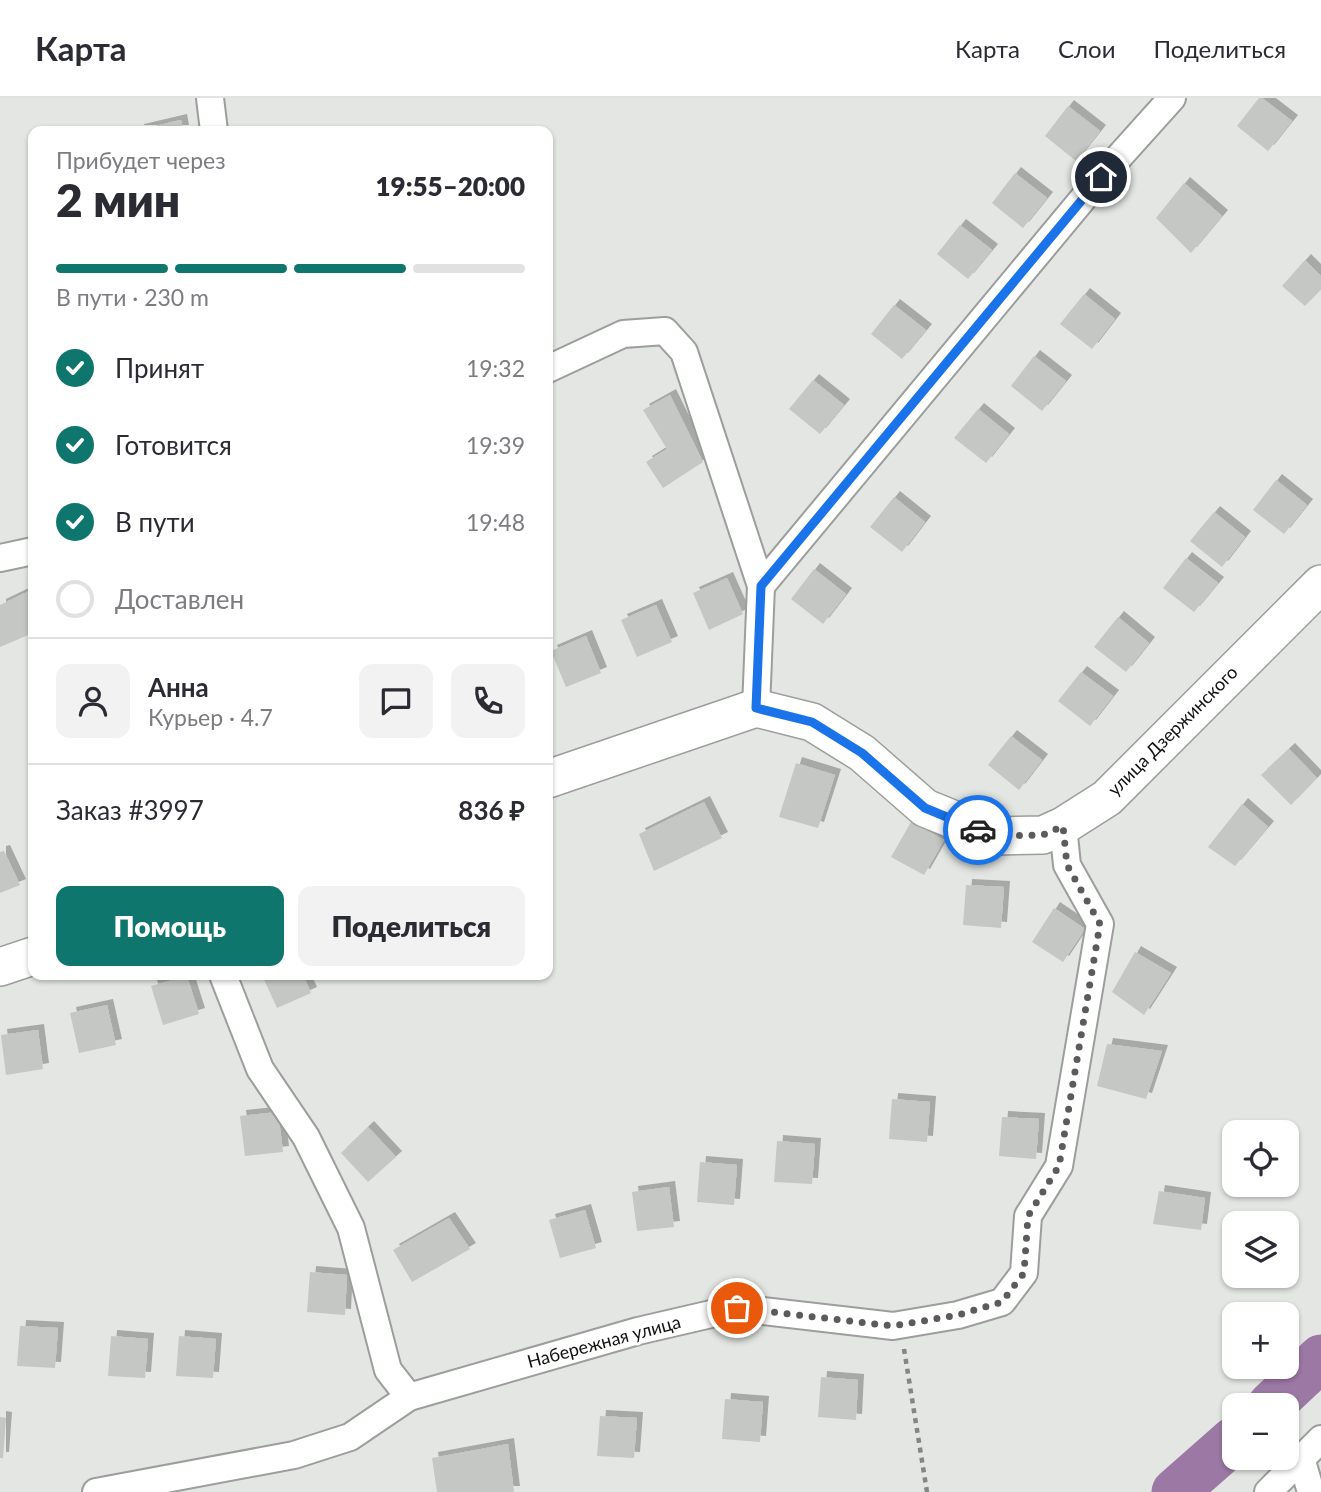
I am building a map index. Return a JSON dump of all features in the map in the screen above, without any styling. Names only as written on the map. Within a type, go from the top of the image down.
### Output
[{"type":"street","points":[[210,98],[213,126]]},
{"type":"street","points":[[761,586],[1101,177],[1172,98]]},
{"type":"street","points":[[553,367],[623,334],[665,331],[684,352],[761,586],[756,708],[553,777]]},
{"type":"street","points":[[0,558],[28,552]]},
{"type":"street","name":"улица Дзержинского","points":[[756,708],[812,722],[862,753],[925,808],[994,836],[1043,835],[1063,826],[1107,798],[1321,584]]},
{"type":"street","name":"Набережная улица","points":[[96,1492],[294,1455],[350,1437],[409,1397],[638,1331],[737,1308],[893,1326],[958,1315],[1002,1302],[1024,1273],[1028,1216],[1059,1166],[1100,924],[1067,865],[1063,826]]},
{"type":"street","points":[[0,967],[28,958]]},
{"type":"street","points":[[225,980],[260,1069],[306,1138],[351,1228],[388,1370],[409,1397]]},
{"type":"street","points":[[1268,1492],[1321,1439]]},
{"type":"street","points":[[1301,1458],[1311,1492]]},
{"type":"path","points":[[893,1326],[905,1351],[927,1492]]},
{"type":"building","points":[[1259,98],[1292,121],[1268,151],[1237,126]]},
{"type":"building","points":[[1068,106],[1100,131],[1076,161],[1045,136]]},
{"type":"building","points":[[181,120],[182,126],[155,126]]},
{"type":"building","points":[[1015,173],[1047,198],[1023,228],[992,203]]},
{"type":"building","points":[[1184,183],[1222,216],[1191,253],[1156,218]]},
{"type":"building","points":[[960,225],[992,250],[968,279],[937,254]]},
{"type":"building","points":[[1305,260],[1321,276],[1321,289],[1305,306],[1282,286]]},
{"type":"building","points":[[1084,294],[1115,319],[1092,349],[1060,324]]},
{"type":"building","points":[[894,305],[926,330],[902,359],[871,334]]},
{"type":"building","points":[[1034,356],[1066,381],[1042,411],[1011,386]]},
{"type":"building","points":[[813,380],[844,405],[820,434],[789,409]]},
{"type":"building","points":[[670,395],[703,462],[663,488],[646,462],[667,449],[643,410]]},
{"type":"building","points":[[978,409],[1009,434],[986,463],[954,438]]},
{"type":"building","points":[[1276,480],[1307,505],[1284,534],[1253,510]]},
{"type":"building","points":[[894,497],[925,522],[902,552],[870,527]]},
{"type":"building","points":[[1214,512],[1245,537],[1222,567],[1190,541]]},
{"type":"building","points":[[1186,558],[1218,583],[1194,612],[1163,588]]},
{"type":"building","points":[[814,569],[846,594],[823,624],[791,599]]},
{"type":"building","points":[[727,578],[743,614],[709,630],[693,593]]},
{"type":"building","points":[[28,591],[28,635],[0,647],[0,605]]},
{"type":"building","points":[[656,605],[672,642],[637,657],[621,620]]},
{"type":"building","points":[[1118,617],[1149,643],[1126,672],[1094,647]]},
{"type":"building","points":[[586,636],[601,673],[566,687],[553,650]]},
{"type":"building","points":[[1081,672],[1113,696],[1090,726],[1058,701]]},
{"type":"building","points":[[1011,736],[1042,760],[1019,790],[988,765]]},
{"type":"building","points":[[1289,749],[1317,778],[1291,805],[1261,775]]},
{"type":"building","points":[[796,763],[835,775],[818,828],[779,817]]},
{"type":"building","points":[[704,802],[722,838],[654,871],[639,834]]},
{"type":"building","points":[[1242,804],[1268,827],[1235,866],[1208,847]]},
{"type":"building","points":[[911,822],[944,840],[924,875],[891,857]]},
{"type":"building","points":[[4,851],[20,885],[0,893],[0,852]]},
{"type":"building","points":[[966,885],[1004,887],[1001,928],[963,925]]},
{"type":"building","points":[[1054,908],[1085,929],[1063,962],[1032,942]]},
{"type":"building","points":[[1135,952],[1171,973],[1144,1015],[1112,992]]},
{"type":"building","points":[[173,980],[188,980],[199,1014],[163,1025],[151,986]]},
{"type":"building","points":[[264,980],[305,980],[311,993],[277,1008]]},
{"type":"building","points":[[107,1005],[116,1045],[79,1053],[70,1013]]},
{"type":"building","points":[[38,1030],[43,1069],[6,1075],[1,1035]]},
{"type":"building","points":[[1107,1044],[1162,1051],[1146,1099],[1097,1086]]},
{"type":"building","points":[[892,1099],[930,1102],[927,1142],[889,1139]]},
{"type":"building","points":[[278,1112],[283,1152],[245,1156],[240,1116]]},
{"type":"building","points":[[1002,1117],[1039,1119],[1036,1159],[999,1156]]},
{"type":"building","points":[[368,1127],[396,1157],[368,1182],[341,1153]]},
{"type":"building","points":[[777,1141],[815,1144],[812,1184],[774,1182]]},
{"type":"building","points":[[700,1162],[737,1165],[734,1205],[697,1202]]},
{"type":"building","points":[[669,1187],[674,1227],[637,1231],[632,1192]]},
{"type":"building","points":[[1159,1191],[1205,1198],[1201,1230],[1153,1224]]},
{"type":"building","points":[[585,1210],[596,1248],[560,1258],[549,1220]]},
{"type":"building","points":[[449,1218],[470,1249],[412,1282],[393,1250]]},
{"type":"building","points":[[310,1272],[347,1275],[345,1315],[307,1312]]},
{"type":"building","points":[[20,1326],[58,1328],[55,1368],[17,1366]]},
{"type":"building","points":[[111,1336],[148,1339],[145,1378],[108,1376]]},
{"type":"building","points":[[179,1336],[216,1339],[213,1378],[176,1376]]},
{"type":"building","points":[[821,1377],[858,1380],[856,1420],[818,1417]]},
{"type":"building","points":[[725,1399],[763,1402],[760,1442],[722,1439]]},
{"type":"building","points":[[600,1416],[637,1418],[634,1458],[597,1456]]},
{"type":"building","points":[[0,1417],[6,1418],[3,1458],[0,1458]]},
{"type":"building","points":[[508,1444],[514,1492],[437,1492],[432,1458]]},
{"type":"waterway","points":[[1284,1393],[1321,1358]]},
{"type":"waterway","points":[[1175,1492],[1222,1451]]},
{"type":"way so far","points":[[737,1308],[893,1326],[958,1315],[1002,1302],[1024,1273],[1028,1216],[1059,1166],[1100,924],[1067,865],[1063,826],[1043,835],[994,836],[978,830]]},
{"type":"route","points":[[978,830],[925,808],[862,753],[812,722],[756,708],[761,586],[1101,177]]}]
